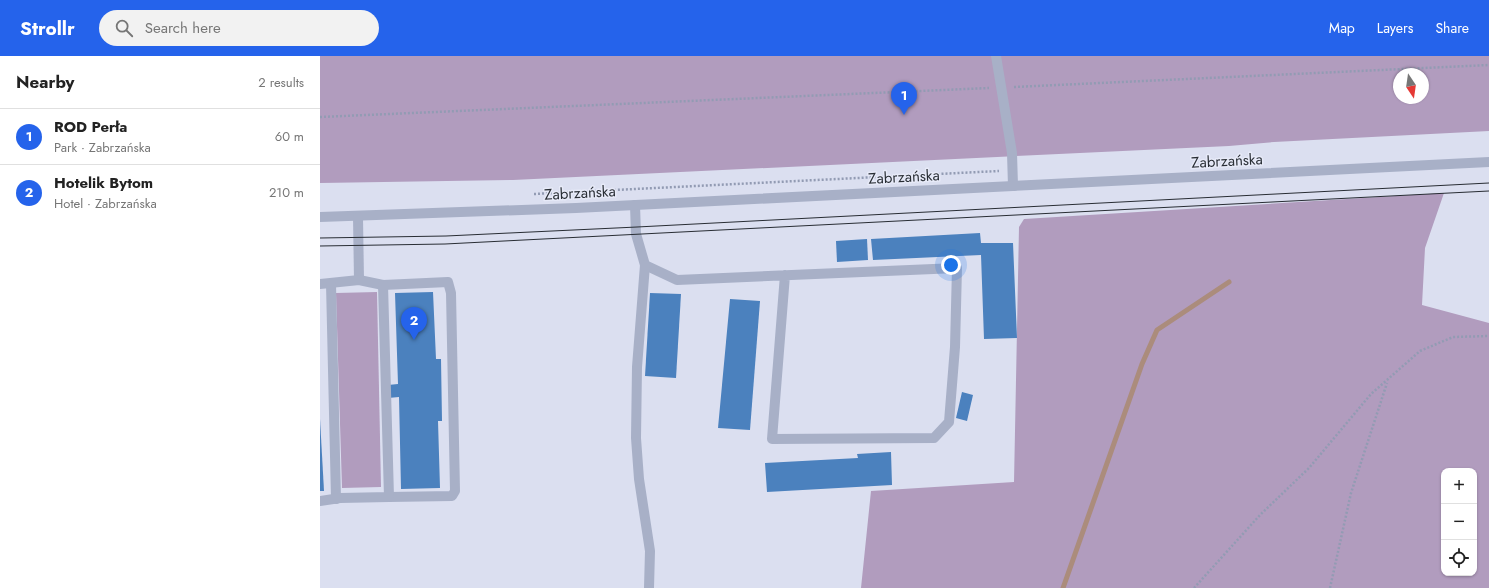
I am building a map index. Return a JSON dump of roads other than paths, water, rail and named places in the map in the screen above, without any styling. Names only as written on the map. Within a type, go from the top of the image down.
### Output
[{"type":"street","points":[[996,56],[1014,170],[1013,186]]},
{"type":"street","name":"Zabrzańska","points":[[320,217],[358,217],[635,205],[1489,162]]},
{"type":"street","points":[[635,205],[636,234],[645,265],[637,367],[636,438],[639,480],[650,551],[649,588]]},
{"type":"street","points":[[358,217],[359,280]]},
{"type":"street","points":[[645,265],[677,280],[784,275],[957,268],[955,347],[949,422],[934,438],[772,439],[784,275]]},
{"type":"street","points":[[320,284],[359,280],[383,285],[448,282],[451,293],[455,491],[452,496],[336,499],[320,502]]},
{"type":"street","points":[[331,284],[336,499]]},
{"type":"street","points":[[383,285],[389,497]]},
{"type":"waterway","points":[[1063,588],[1142,364],[1157,330],[1229,282]]},
{"type":"tram line","points":[[320,238],[446,236],[1489,183]]},
{"type":"tram line","points":[[320,246],[445,244],[1489,191]]},
{"type":"place","name":"ROD Perła","points":[[904,115]]},
{"type":"place","name":"Hotelik Bytom","points":[[414,340]]}]
